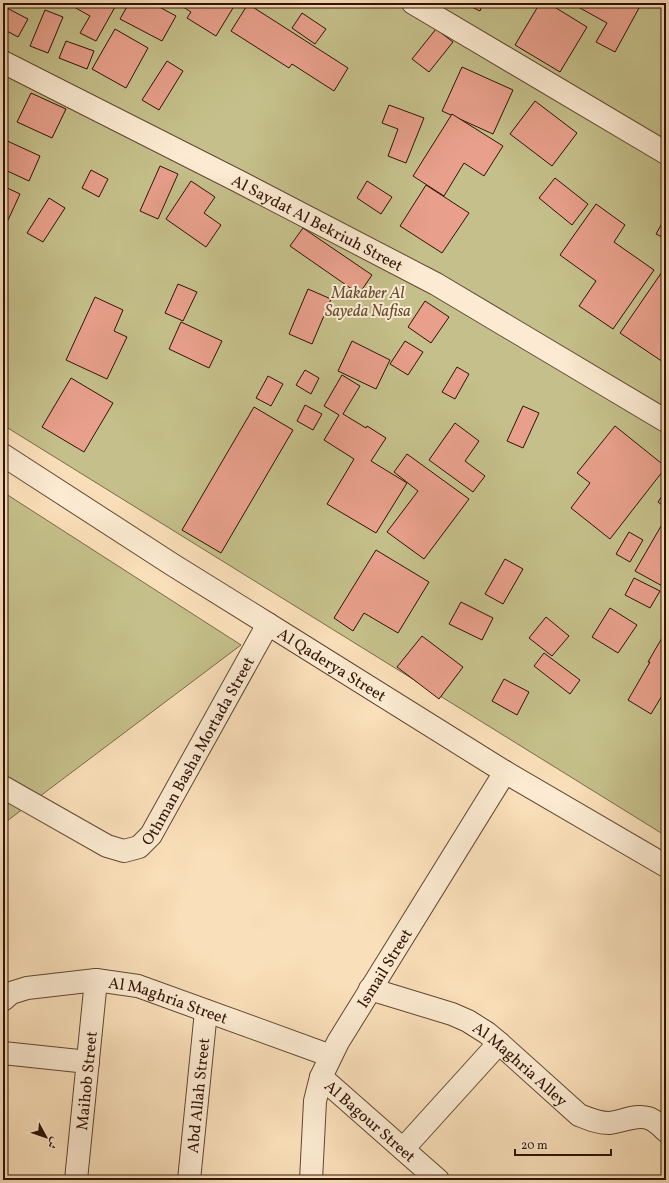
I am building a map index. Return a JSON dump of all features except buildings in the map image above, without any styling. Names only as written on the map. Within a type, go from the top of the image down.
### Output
[{"type":"street","points":[[413,3],[666,153]]},
{"type":"street","name":"Al Saydat Al Bekriuh Street","points":[[3,62],[238,181],[436,284],[666,421]]},
{"type":"street","name":"Al Qaderya Street","points":[[3,455],[173,565],[505,772],[666,866]]},
{"type":"street","name":"Othman Basha Mortada Street","points":[[3,787],[107,846],[124,851],[139,848],[151,835],[268,624]]},
{"type":"street","name":"Ismail Street","points":[[311,1180],[315,1101],[321,1077],[338,1042],[505,772]]},
{"type":"street","name":"Al Maghria Street","points":[[3,1000],[11,993],[27,988],[96,980],[138,986],[331,1056]]},
{"type":"street","name":"Maihob Street","points":[[76,1180],[96,980]]},
{"type":"street","name":"Al Maghria Alley","points":[[370,989],[452,1014],[468,1021],[487,1033],[579,1114],[589,1119],[610,1123],[637,1117],[644,1117],[650,1118],[666,1130]]},
{"type":"street","name":"Abd Allah Street","points":[[189,1180],[206,1011]]},
{"type":"street","points":[[402,1149],[499,1043]]},
{"type":"street","points":[[3,1053],[88,1062]]},
{"type":"street","name":"Al Bagour Street","points":[[321,1077],[438,1180]]},
{"type":"green space","name":"Makaber Al Sayeda Nafisa","points":[[3,3],[666,3],[666,836],[3,425]]},
{"type":"green space","points":[[3,492],[241,645],[3,824]]}]
